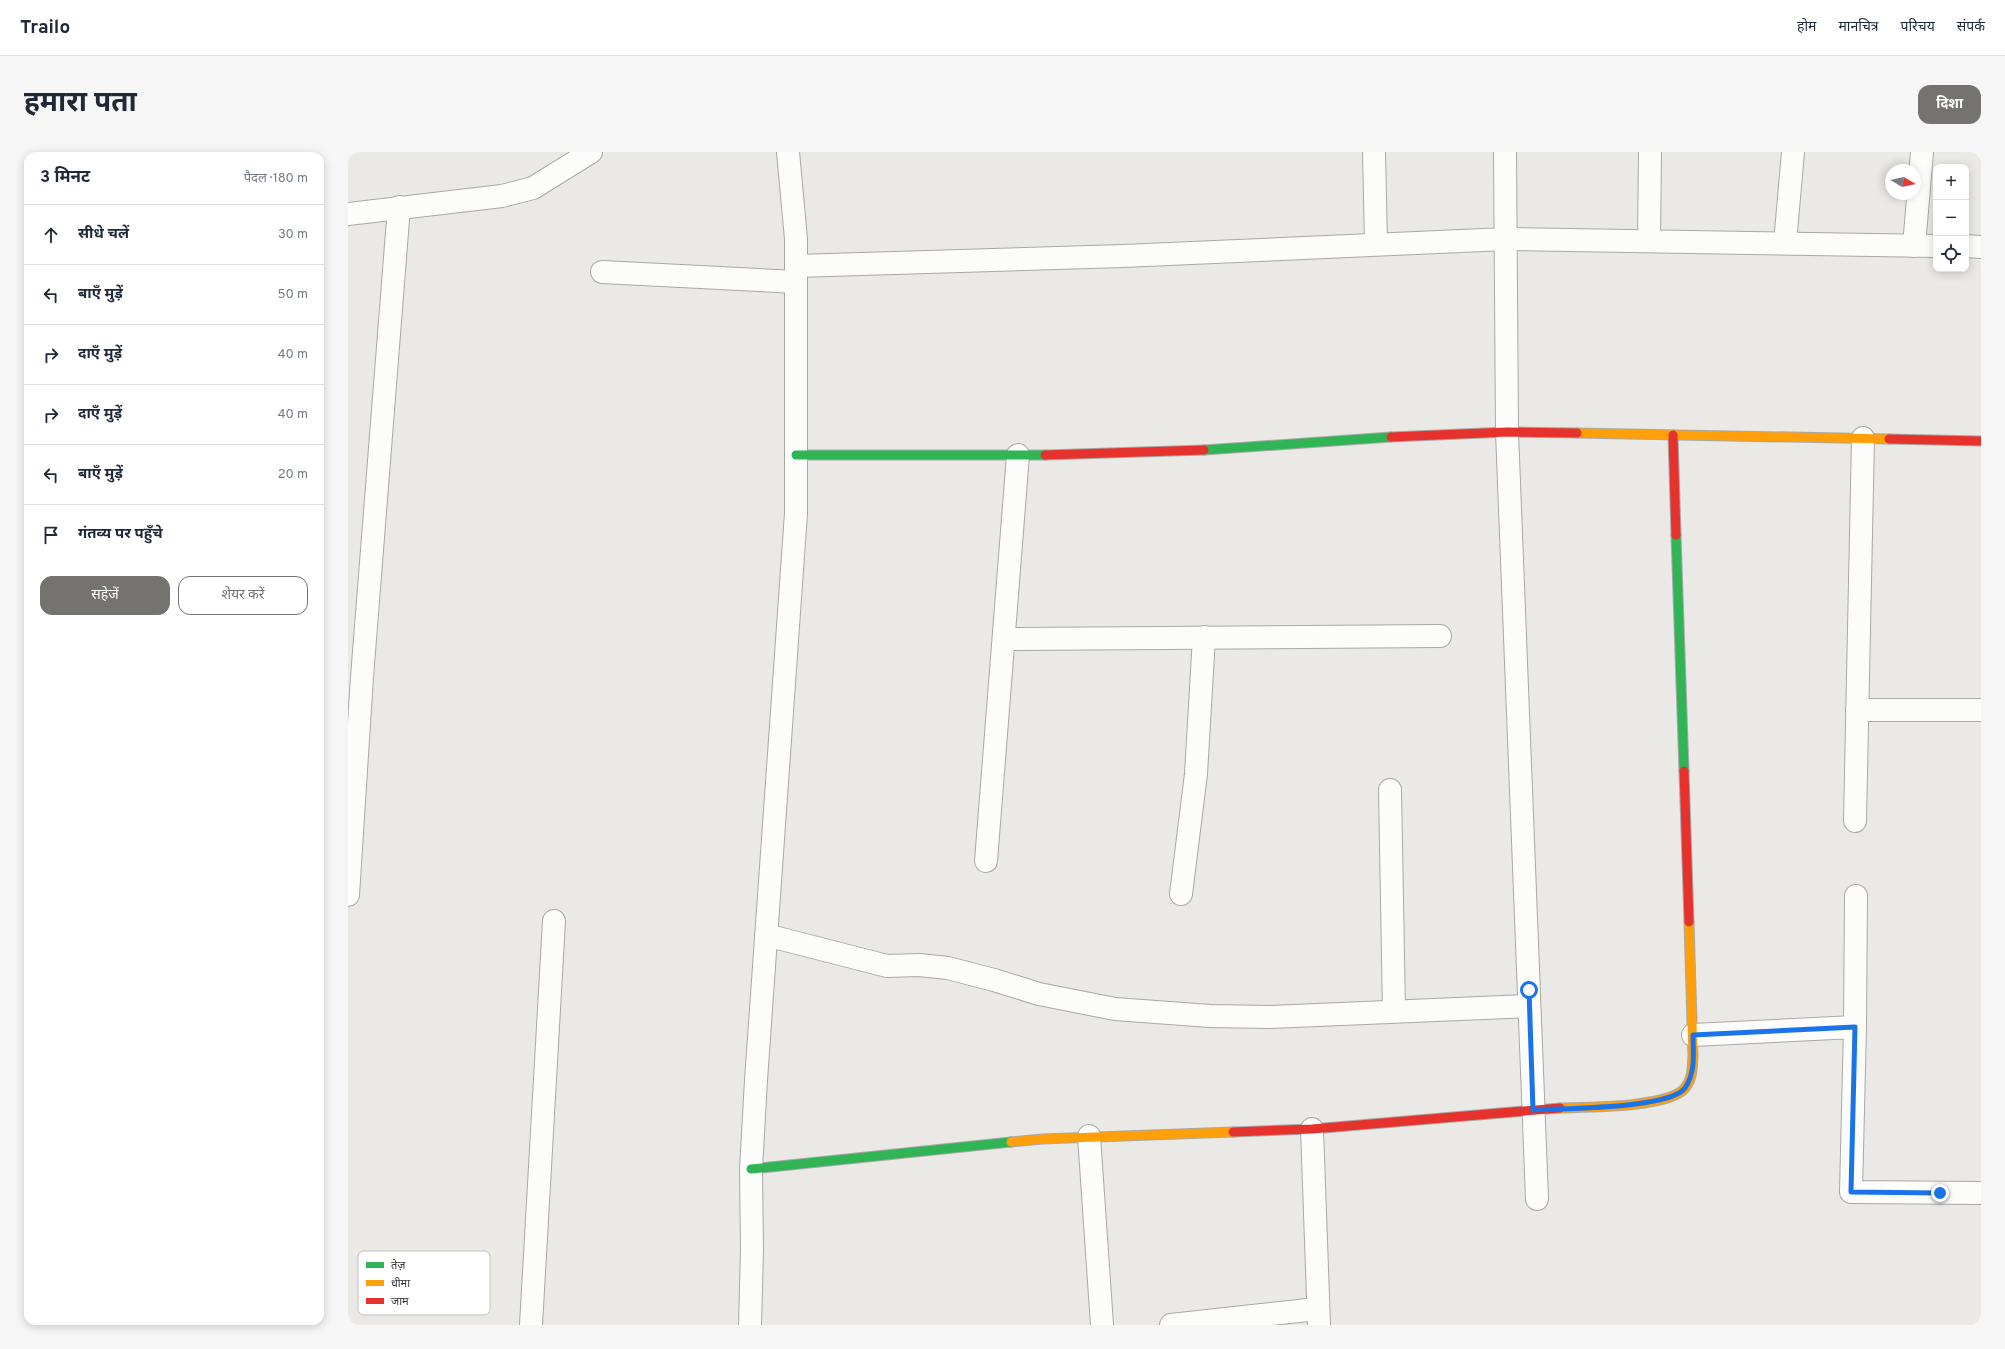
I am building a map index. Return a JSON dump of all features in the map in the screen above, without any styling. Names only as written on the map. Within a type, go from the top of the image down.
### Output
[{"type":"street","points":[[348,214],[502,196],[532,188],[591,152]]},
{"type":"street","points":[[750,1325],[752,1250],[751,1169],[796,513],[796,239],[788,152]]},
{"type":"street","points":[[1374,152],[1376,244]]},
{"type":"street","points":[[1505,152],[1507,432],[1537,1199]]},
{"type":"street","points":[[1649,241],[1650,152]]},
{"type":"street","points":[[1786,243],[1793,152]]},
{"type":"street","points":[[1914,246],[1922,152]]},
{"type":"street","points":[[348,896],[355,676],[399,207]]},
{"type":"street","points":[[602,272],[796,274],[1123,256],[1506,239],[1933,246]]},
{"type":"street","points":[[1969,246],[1981,246]]},
{"type":"street","points":[[796,455],[927,457],[1136,453],[1434,434],[1507,432],[1981,441]]},
{"type":"street","points":[[751,1169],[1042,1139],[1089,1136],[1312,1129],[1533,1110],[1638,1104],[1671,1097],[1684,1089],[1692,1076],[1693,1035],[1673,435]]},
{"type":"street","points":[[1855,821],[1863,438]]},
{"type":"street","points":[[986,861],[1018,455]]},
{"type":"street","points":[[1004,639],[1440,636]]},
{"type":"street","points":[[1180,894],[1196,774],[1204,637]]},
{"type":"street","points":[[1857,710],[1981,710]]},
{"type":"street","points":[[1390,790],[1394,1011]]},
{"type":"street","points":[[1856,896],[1855,1027],[1851,1192],[1981,1193]]},
{"type":"street","points":[[531,1325],[554,921]]},
{"type":"street","points":[[766,935],[887,966],[919,965],[948,968],[1039,994],[1115,1009],[1210,1016],[1270,1017],[1529,1006]]},
{"type":"street","points":[[1693,1035],[1855,1027]]},
{"type":"street","points":[[1171,1325],[1318,1317],[1312,1129]]},
{"type":"street","points":[[1089,1136],[1102,1325]]},
{"type":"traffic: fast","points":[[1204,450],[1391,437]]},
{"type":"traffic: fast","points":[[796,455],[1045,455]]},
{"type":"traffic: fast","points":[[1676,535],[1684,771]]},
{"type":"traffic: fast","points":[[751,1169],[1011,1142]]},
{"type":"traffic: slow","points":[[1577,433],[1889,439]]},
{"type":"traffic: slow","points":[[1560,1108],[1607,1107],[1645,1103],[1676,1095],[1688,1084],[1691,1077],[1693,1056],[1689,922]]},
{"type":"traffic: slow","points":[[1011,1142],[1042,1139],[1233,1132]]},
{"type":"traffic: jam","points":[[1391,437],[1507,432],[1577,433]]},
{"type":"traffic: jam","points":[[1673,435],[1676,535]]},
{"type":"traffic: jam","points":[[1889,439],[1981,441]]},
{"type":"traffic: jam","points":[[1045,455],[1204,450]]},
{"type":"traffic: jam","points":[[1684,771],[1689,922]]},
{"type":"traffic: jam","points":[[1233,1132],[1312,1129],[1560,1108]]},
{"type":"route","points":[[1529,990],[1533,1110],[1638,1104],[1671,1097],[1684,1089],[1692,1076],[1693,1035],[1855,1027],[1851,1192],[1885,1191],[1940,1193]]}]
